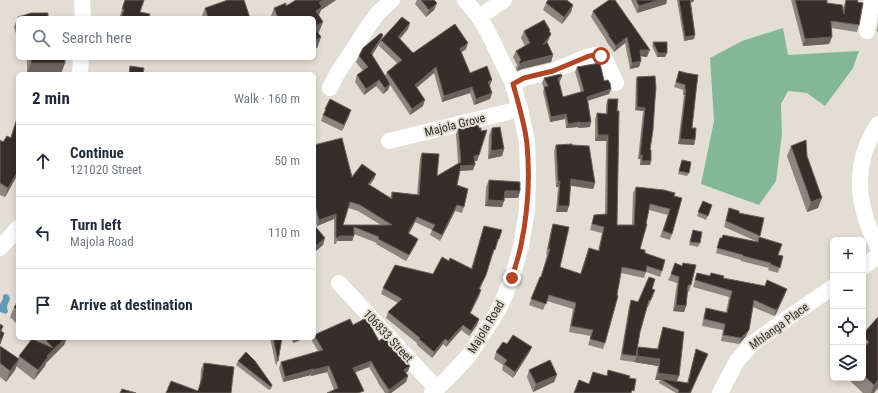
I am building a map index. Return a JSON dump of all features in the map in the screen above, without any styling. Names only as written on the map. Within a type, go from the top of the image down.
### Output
[{"type":"street","points":[[82,0],[83,16]]},
{"type":"street","points":[[330,88],[337,74],[367,28],[378,13],[392,0]]},
{"type":"street","name":"Majola Road","points":[[435,391],[470,354],[499,309],[512,278],[521,246],[527,210],[527,142],[513,84],[479,17],[465,0]]},
{"type":"street","points":[[479,17],[504,0]]},
{"type":"street","points":[[867,31],[872,0]]},
{"type":"street","points":[[513,84],[524,78],[553,71],[586,57],[595,55],[601,56],[605,59],[616,83]]},
{"type":"street","points":[[80,72],[81,60]]},
{"type":"street","name":"Majola Grove","points":[[389,141],[520,109]]},
{"type":"street","points":[[876,131],[868,142],[863,159],[859,190],[862,208],[870,232],[878,248]]},
{"type":"street","points":[[0,248],[16,230]]},
{"type":"street","points":[[866,265],[878,256]]},
{"type":"street","name":"106833 Street","points":[[339,283],[435,391]]},
{"type":"street","name":"Mhlanga Place","points":[[720,393],[737,361],[752,344],[830,289]]},
{"type":"green space","points":[[783,28],[788,55],[859,51],[853,68],[825,106],[807,93],[788,91],[781,104],[782,134],[776,181],[759,205],[701,184],[714,121],[710,58],[742,41]]},
{"type":"water","points":[[7,294],[10,299],[7,307],[8,312],[6,314],[0,312],[0,304],[3,299],[3,295]]},
{"type":"building","points":[[125,0],[144,0],[140,12],[150,14],[150,16],[122,16],[124,9],[122,9]]},
{"type":"building","points":[[228,0],[244,0],[249,16],[207,16],[205,8]]},
{"type":"building","points":[[296,0],[324,0],[319,3],[322,7],[316,11],[323,22],[316,26],[316,16],[277,16],[274,8],[286,3],[286,6]]},
{"type":"building","points":[[421,0],[434,0],[437,3],[429,10]]},
{"type":"building","points":[[548,0],[567,0],[573,5],[564,17],[546,3]]},
{"type":"building","points":[[609,0],[615,0],[650,50],[640,50],[641,61],[632,63],[627,37],[616,46],[593,11]]},
{"type":"building","points":[[636,0],[660,0],[639,6]]},
{"type":"building","points":[[679,0],[690,0],[695,35],[685,37]]},
{"type":"building","points":[[795,0],[827,0],[827,3],[842,5],[844,14],[846,0],[858,0],[857,2],[863,3],[859,25],[831,21],[832,37],[805,39]]},
{"type":"building","points":[[31,13],[48,13],[48,16],[21,16]]},
{"type":"building","points":[[402,17],[410,23],[398,37],[413,53],[455,24],[468,43],[460,49],[470,73],[487,66],[492,80],[488,82],[492,93],[476,99],[472,87],[444,96],[436,67],[415,85],[425,100],[412,109],[387,72],[402,60],[381,40]]},
{"type":"building","points":[[544,20],[551,34],[543,45],[547,42],[553,55],[520,64],[519,62],[521,60],[516,51],[530,43],[524,31]]},
{"type":"building","points":[[316,30],[321,37],[316,40]]},
{"type":"building","points":[[381,33],[383,35],[371,53],[390,84],[385,88],[379,80],[366,89],[357,75],[368,67],[359,56],[363,48]]},
{"type":"building","points":[[653,42],[667,42],[667,53],[658,53]]},
{"type":"building","points":[[31,60],[65,60],[65,63],[31,63]]},
{"type":"building","points":[[600,63],[604,81],[608,80],[611,89],[587,97],[591,122],[568,124],[566,114],[551,117],[544,87],[548,86],[544,78],[561,74],[562,76],[558,78],[563,97],[584,91],[577,67]]},
{"type":"building","points":[[130,66],[144,68],[143,72],[129,72]]},
{"type":"building","points":[[679,71],[698,75],[692,128],[696,128],[695,140],[680,139],[686,90],[685,85],[676,82]]},
{"type":"building","points":[[655,76],[656,88],[650,150],[651,161],[642,161],[642,155],[640,155],[645,108],[637,107],[637,77]]},
{"type":"building","points":[[330,99],[351,110],[344,125],[323,115]]},
{"type":"building","points":[[608,99],[618,99],[617,111],[619,111],[617,225],[634,225],[636,187],[664,190],[675,193],[674,196],[682,198],[672,234],[663,231],[670,209],[650,204],[647,224],[640,249],[645,250],[645,253],[665,260],[662,271],[647,266],[646,272],[622,267],[618,296],[605,343],[590,339],[593,330],[571,326],[576,303],[549,295],[546,304],[531,299],[541,277],[550,249],[548,249],[553,224],[569,227],[560,267],[581,274],[589,248],[599,251],[604,227],[592,224],[594,215],[607,214],[608,135],[598,135],[597,113],[607,114]]},
{"type":"building","points":[[16,122],[16,174],[8,188],[0,183],[0,140],[3,142],[7,136],[11,138]]},
{"type":"building","points":[[478,124],[481,131],[487,130],[479,155],[474,156],[475,165],[461,165],[457,185],[468,189],[464,207],[457,205],[442,235],[432,230],[435,225],[417,217],[408,233],[418,239],[409,255],[378,239],[379,237],[354,227],[354,236],[339,236],[336,238],[336,214],[319,220],[316,209],[316,144],[342,138],[352,177],[362,164],[376,174],[368,184],[392,199],[392,192],[419,195],[422,153],[439,154],[437,176],[461,162],[458,129]],"holes":[[[350,202],[360,205],[392,225],[343,225]]]},
{"type":"building","points":[[500,127],[504,149],[491,151],[492,128]]},
{"type":"building","points":[[806,140],[807,156],[822,198],[811,202],[791,146]]},
{"type":"building","points":[[572,144],[589,146],[595,183],[571,179],[569,206],[558,206],[560,181],[558,181],[556,145]]},
{"type":"building","points":[[682,160],[691,162],[689,173],[679,171]]},
{"type":"building","points":[[489,180],[520,182],[520,191],[505,191],[504,201],[488,200]]},
{"type":"building","points":[[703,201],[712,205],[708,216],[698,212]]},
{"type":"building","points":[[729,208],[739,211],[739,213],[764,218],[760,236],[726,221]]},
{"type":"building","points":[[484,226],[502,230],[486,275],[479,289],[481,290],[470,313],[479,319],[471,331],[463,325],[448,341],[445,339],[434,352],[419,339],[420,338],[388,312],[402,299],[383,288],[395,265],[433,274],[442,257],[449,261],[450,258],[472,269]]},
{"type":"building","points":[[316,227],[325,238],[316,246]]},
{"type":"building","points":[[693,230],[702,232],[700,243],[690,242]]},
{"type":"building","points":[[723,235],[758,242],[759,237],[782,244],[778,255],[783,256],[780,268],[770,264],[771,263],[717,248],[720,238],[722,238]]},
{"type":"building","points":[[675,263],[682,266],[683,263],[696,265],[691,285],[688,285],[686,306],[676,305],[679,277],[671,274]]},
{"type":"building","points":[[697,273],[710,276],[711,273],[724,276],[723,278],[765,286],[767,280],[787,289],[776,310],[754,300],[749,330],[741,338],[723,335],[725,324],[704,319],[706,308],[727,313],[732,291],[695,280]]},
{"type":"building","points":[[649,277],[655,279],[652,289],[655,290],[650,301],[649,300],[640,332],[636,356],[622,354],[631,300],[638,302]]},
{"type":"building","points":[[878,317],[878,380],[874,385],[866,378],[866,346],[869,342],[866,339],[866,331]]},
{"type":"building","points":[[366,318],[379,341],[384,337],[410,366],[404,370],[408,376],[389,390],[371,361],[353,368],[364,391],[358,393],[327,393],[338,388],[329,366],[285,377],[281,362],[323,350],[316,338],[316,334],[350,319],[353,325]]},
{"type":"building","points":[[0,324],[3,326],[1,331],[4,333],[0,344]]},
{"type":"building","points":[[663,327],[684,332],[679,376],[658,373],[660,359],[637,356],[638,347],[658,349]]},
{"type":"building","points":[[513,335],[532,347],[515,372],[504,364],[507,360],[496,352],[503,342],[507,344]]},
{"type":"building","points":[[31,340],[53,348],[46,340],[63,340],[47,356],[48,357],[38,370],[19,356]]},
{"type":"building","points":[[273,340],[282,340],[278,361]]},
{"type":"building","points":[[0,346],[19,359],[10,371],[0,363]]},
{"type":"building","points":[[696,349],[708,354],[690,393],[678,393],[679,390],[660,379],[688,383]]},
{"type":"building","points":[[246,352],[255,361],[272,385],[271,387],[238,361]]},
{"type":"building","points":[[550,360],[557,375],[536,384],[529,370]]},
{"type":"building","points":[[204,363],[234,367],[231,393],[166,393],[171,381],[198,391]]},
{"type":"building","points":[[608,370],[636,379],[634,391],[632,390],[631,393],[574,393],[579,380],[589,384],[593,372],[607,376]]},
{"type":"building","points":[[122,389],[136,393],[120,393]]},
{"type":"route","points":[[512,278],[521,246],[527,210],[528,174],[527,142],[513,84],[524,78],[553,71],[589,56],[601,56]]}]
